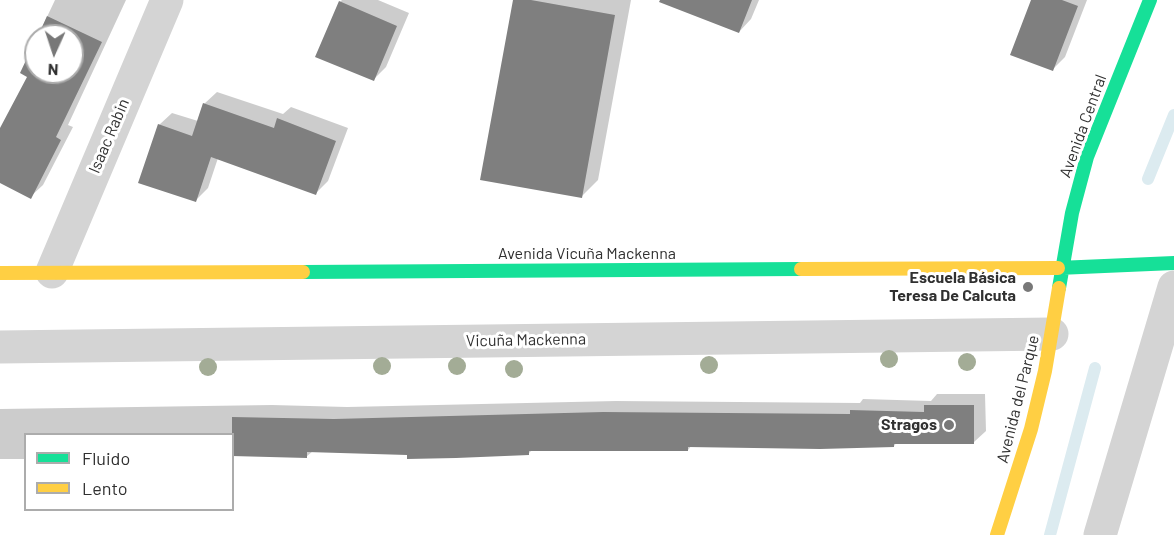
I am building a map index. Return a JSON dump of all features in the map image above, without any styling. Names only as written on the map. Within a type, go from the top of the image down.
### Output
[{"type":"main road","name":"Avenida Central","points":[[1062,268],[1072,213],[1087,156],[1150,0]]},
{"type":"main road","name":"Avenida Vicuña Mackenna","points":[[0,273],[1062,268],[1174,263]]},
{"type":"main road","name":"Avenida del Parque","points":[[998,535],[1031,429],[1052,334],[1062,268]]},
{"type":"street","name":"Isaac Rabin","points":[[52,272],[167,0]]},
{"type":"street","points":[[1100,535],[1174,287]]},
{"type":"street","name":"Vicuña Mackenna","points":[[0,347],[1052,334]]},
{"type":"building","points":[[513,0],[531,0],[615,15],[582,198],[480,180]]},
{"type":"building","points":[[660,0],[752,0],[739,33],[659,2]]},
{"type":"building","points":[[1031,0],[1062,0],[1078,6],[1053,71],[1010,55]]},
{"type":"building","points":[[339,1],[397,26],[374,81],[315,57]]},
{"type":"building","points":[[47,16],[64,24],[43,24]]},
{"type":"building","points":[[84,33],[102,42],[84,79]]},
{"type":"building","points":[[24,83],[82,84],[56,137],[61,140],[31,199],[0,183],[0,128]]},
{"type":"building","points":[[203,103],[274,128],[277,118],[336,141],[316,195],[211,157],[196,202],[138,183],[158,124],[192,136]]},
{"type":"building","points":[[924,405],[974,405],[974,444],[894,444],[894,447],[820,449],[688,447],[688,451],[529,451],[529,455],[407,459],[407,455],[307,452],[307,458],[234,456],[234,433],[232,433],[232,417],[334,419],[603,412],[850,414],[850,410],[924,412]]},
{"type":"waterway","points":[[1148,179],[1174,115]]},
{"type":"waterway","points":[[1050,535],[1095,368]]},
{"type":"traffic: fast","points":[[1059,288],[1072,213],[1087,157],[1150,0]]},
{"type":"traffic: fast","points":[[1058,268],[1174,263]]},
{"type":"traffic: fast","points":[[303,272],[801,269]]},
{"type":"traffic: slow","points":[[801,269],[1058,268]]},
{"type":"traffic: slow","points":[[0,273],[303,272]]},
{"type":"traffic: slow","points":[[997,535],[1031,429],[1045,371],[1059,288]]},
{"type":"place","name":"Escuela Básica Teresa De Calcuta","points":[[1028,287]]},
{"type":"place","name":"Stragos","points":[[949,425]]}]
